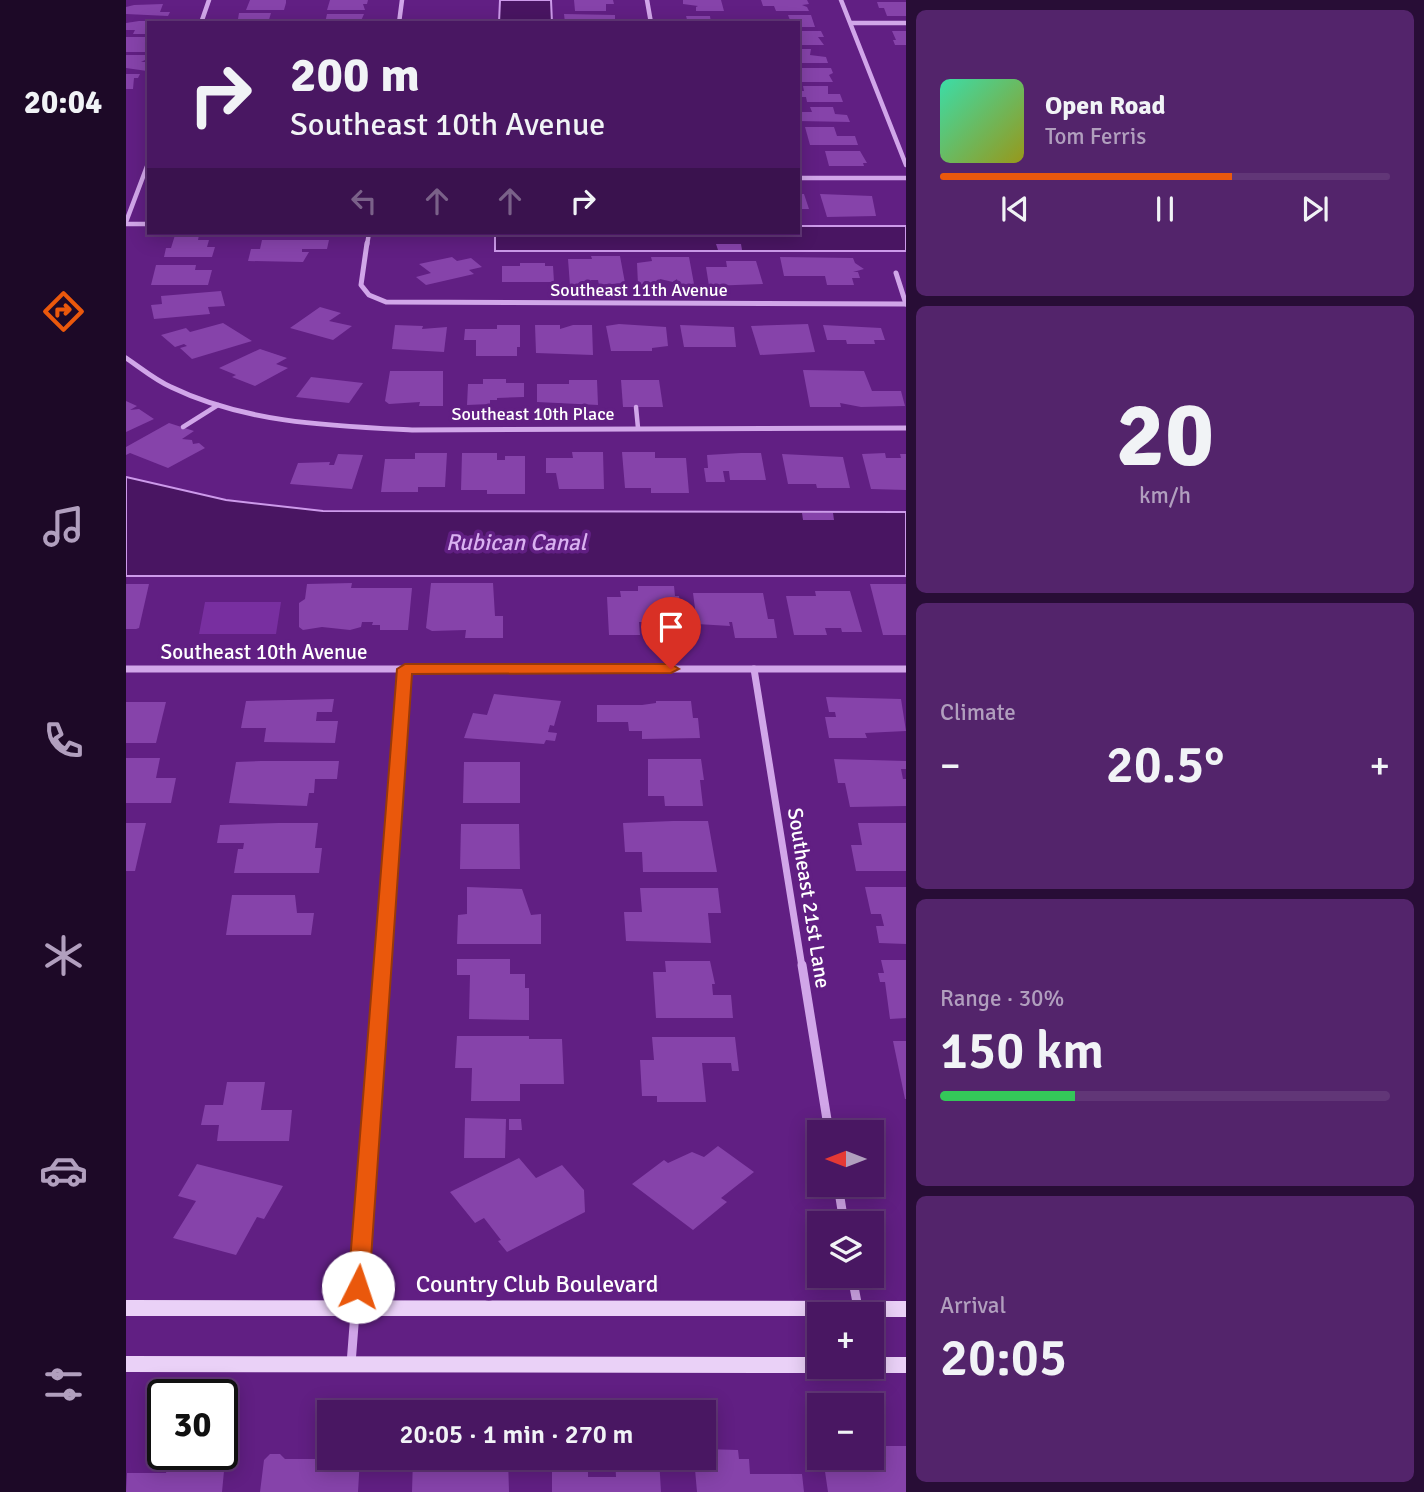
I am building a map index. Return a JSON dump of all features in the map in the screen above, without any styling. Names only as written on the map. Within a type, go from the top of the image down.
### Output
[{"type":"main road","name":"Country Club Boulevard","points":[[126,1308],[807,1309]]},
{"type":"main road","name":"Country Club Boulevard","points":[[884,1309],[906,1309]]},
{"type":"main road","points":[[126,1364],[807,1365]]},
{"type":"main road","points":[[884,1365],[906,1365]]},
{"type":"street","points":[[202,21],[209,0]]},
{"type":"street","points":[[399,21],[402,0]]},
{"type":"street","points":[[647,0],[651,21]]},
{"type":"street","points":[[841,0],[906,165]]},
{"type":"street","points":[[851,23],[906,23]]},
{"type":"street","points":[[147,166],[126,223],[147,225]]},
{"type":"street","points":[[800,178],[906,178]]},
{"type":"street","name":"Southeast 11th Avenue","points":[[369,235],[361,285],[365,292],[374,298],[405,304],[906,304]]},
{"type":"street","points":[[896,272],[906,304]]},
{"type":"street","name":"Southeast 10th Place","points":[[126,358],[165,384],[218,405],[292,422],[344,427],[906,428]]},
{"type":"street","name":"Southeast 10th Avenue","points":[[126,669],[906,669]]},
{"type":"street","points":[[351,1365],[405,669]]},
{"type":"street","name":"Southeast 21st Lane","points":[[754,669],[827,1120]]},
{"type":"lane","points":[[183,427],[218,405]]},
{"type":"lane","points":[[636,407],[638,428]]},
{"type":"shaded area","points":[[205,602],[281,602],[276,634],[199,634]]},
{"type":"water","points":[[500,0],[551,0],[552,21],[499,21]]},
{"type":"water","points":[[800,226],[906,226],[906,251],[495,251],[495,235],[800,235]]},
{"type":"water","name":"Rubican Canal","points":[[126,477],[226,500],[323,511],[906,512],[906,576],[126,576]]},
{"type":"building","points":[[250,0],[286,0],[286,3],[284,10],[246,10]]},
{"type":"building","points":[[330,0],[368,0],[367,4],[363,4],[365,10],[327,10]]},
{"type":"building","points":[[574,0],[613,0],[614,4],[606,4],[606,11],[575,11]]},
{"type":"building","points":[[683,0],[721,0],[724,11],[696,11],[698,6],[683,4]]},
{"type":"building","points":[[761,0],[807,0],[809,4],[802,5],[809,11],[776,11],[774,6],[763,6]]},
{"type":"building","points":[[877,2],[906,2],[906,16],[887,16],[884,8],[879,8]]},
{"type":"building","points":[[163,4],[160,12],[170,12],[168,16],[126,14],[126,7]]},
{"type":"building","points":[[239,13],[271,13],[269,21],[238,19]]},
{"type":"building","points":[[327,14],[364,14],[361,21],[325,21]]},
{"type":"building","points":[[564,14],[615,15],[615,21],[565,21]]},
{"type":"building","points":[[788,15],[811,15],[815,27],[800,27],[800,21],[790,21]]},
{"type":"building","points":[[686,16],[710,16],[711,21],[687,21]]},
{"type":"building","points":[[147,21],[147,34],[133,34],[135,30],[126,30],[126,23]]},
{"type":"building","points":[[800,31],[821,31],[824,37],[818,37],[824,45],[800,45]]},
{"type":"building","points":[[892,31],[906,31],[906,45],[895,45]]},
{"type":"building","points":[[126,37],[147,37],[147,52],[126,52]]},
{"type":"building","points":[[800,49],[811,49],[810,55],[826,57],[828,63],[800,63]]},
{"type":"building","points":[[126,55],[147,55],[147,59],[141,62],[147,62],[147,71],[126,68]]},
{"type":"building","points":[[800,68],[831,68],[833,73],[829,75],[833,82],[800,82]]},
{"type":"building","points":[[126,74],[140,74],[138,78],[134,78],[133,89],[126,89]]},
{"type":"building","points":[[803,86],[828,86],[828,94],[840,94],[843,102],[807,102],[806,97],[800,97],[800,91],[804,91]]},
{"type":"building","points":[[810,107],[833,107],[835,114],[847,115],[850,122],[800,121],[800,112],[812,112]]},
{"type":"building","points":[[805,127],[834,127],[837,136],[855,136],[858,145],[810,145]]},
{"type":"building","points":[[825,151],[860,151],[867,163],[863,163],[864,166],[829,166]]},
{"type":"building","points":[[800,194],[804,194],[809,209],[800,209]]},
{"type":"building","points":[[820,194],[872,196],[876,216],[827,217]]},
{"type":"building","points":[[175,235],[199,235],[198,240],[209,240],[207,247],[215,247],[212,257],[164,257],[166,248],[171,248]]},
{"type":"building","points":[[262,240],[329,240],[327,249],[302,249],[302,252],[309,252],[303,262],[248,261],[251,249],[260,249]]},
{"type":"building","points":[[716,244],[741,244],[742,250],[718,250]]},
{"type":"building","points":[[591,256],[620,256],[625,283],[599,285],[598,280],[591,280],[592,286],[570,286],[568,259],[592,259]]},
{"type":"building","points":[[452,257],[457,261],[471,258],[482,267],[469,270],[474,274],[426,285],[416,277],[431,273],[419,264]]},
{"type":"building","points":[[651,257],[689,257],[694,284],[682,285],[678,284],[677,279],[673,282],[660,279],[661,285],[638,285],[637,263],[652,261]]},
{"type":"building","points":[[780,257],[853,258],[855,263],[864,269],[853,272],[858,272],[860,278],[852,278],[854,285],[827,285],[825,276],[784,276]]},
{"type":"building","points":[[726,261],[756,261],[763,284],[709,286],[706,267],[727,267]]},
{"type":"building","points":[[520,263],[545,263],[545,266],[553,266],[554,282],[502,282],[502,266],[520,266]]},
{"type":"building","points":[[156,265],[196,265],[195,270],[212,270],[208,285],[151,285]]},
{"type":"building","points":[[221,291],[225,306],[208,307],[210,314],[154,319],[151,305],[162,304],[161,296]]},
{"type":"building","points":[[320,307],[341,313],[329,321],[352,326],[333,340],[290,328]]},
{"type":"building","points":[[223,323],[252,341],[192,359],[180,348],[187,346],[184,344],[175,347],[161,335],[186,328],[190,332]]},
{"type":"building","points":[[619,324],[666,327],[668,346],[652,348],[652,351],[611,351],[606,326]]},
{"type":"building","points":[[808,324],[815,352],[760,355],[751,326]]},
{"type":"building","points":[[395,325],[423,326],[422,329],[447,327],[444,352],[392,349]]},
{"type":"building","points":[[497,325],[520,325],[520,347],[517,347],[517,356],[476,356],[476,340],[464,340],[465,329],[497,329]]},
{"type":"building","points":[[535,325],[560,325],[560,329],[573,325],[592,325],[593,355],[536,353]]},
{"type":"building","points":[[680,325],[734,327],[736,347],[684,347]]},
{"type":"building","points":[[823,325],[881,328],[885,340],[874,340],[875,344],[847,344],[846,340],[827,340]]},
{"type":"building","points":[[260,349],[287,358],[276,364],[288,368],[255,386],[232,377],[236,375],[219,368]]},
{"type":"building","points":[[803,370],[864,371],[872,391],[901,391],[905,406],[861,407],[840,403],[841,407],[810,407]]},
{"type":"building","points":[[390,371],[443,371],[443,406],[419,406],[420,402],[389,404],[385,401]]},
{"type":"building","points":[[311,377],[363,383],[349,403],[296,397]]},
{"type":"building","points":[[483,379],[506,379],[506,383],[524,383],[524,397],[497,398],[490,400],[490,404],[467,405],[468,384],[483,384]]},
{"type":"building","points":[[569,380],[597,380],[598,405],[537,402],[537,384],[569,384]]},
{"type":"building","points":[[621,380],[659,380],[663,407],[623,407]]},
{"type":"building","points":[[126,401],[137,406],[130,410],[139,409],[154,419],[126,432]]},
{"type":"building","points":[[169,423],[194,431],[182,439],[192,440],[193,444],[199,443],[205,448],[168,468],[130,453],[126,455],[126,447]]},
{"type":"building","points":[[572,452],[603,452],[604,489],[559,489],[556,473],[546,473],[546,458],[573,458]]},
{"type":"building","points":[[622,452],[655,452],[655,458],[686,458],[689,493],[651,493],[651,488],[625,488]]},
{"type":"building","points":[[415,453],[447,453],[445,487],[418,487],[418,492],[381,492],[385,459],[415,459]]},
{"type":"building","points":[[462,453],[497,453],[497,460],[505,460],[505,456],[525,456],[525,494],[487,494],[487,490],[461,490]]},
{"type":"building","points":[[761,453],[766,480],[730,480],[729,471],[723,471],[725,482],[706,482],[704,468],[708,468],[707,455]]},
{"type":"building","points":[[885,453],[886,458],[901,458],[900,454],[906,454],[906,490],[871,489],[862,454]]},
{"type":"building","points":[[338,454],[363,455],[352,489],[290,484],[298,463],[330,462],[329,465],[334,465]]},
{"type":"building","points":[[782,454],[843,457],[850,488],[817,488],[816,484],[788,484]]},
{"type":"building","points":[[802,513],[833,513],[834,520],[803,520]]},
{"type":"building","points":[[352,583],[351,588],[412,588],[408,630],[380,630],[380,625],[372,625],[373,622],[362,622],[361,627],[350,630],[322,627],[303,630],[299,627],[299,603],[305,599],[307,584]]},
{"type":"building","points":[[431,583],[493,583],[495,616],[503,616],[503,638],[465,638],[466,630],[432,631],[426,628]]},
{"type":"building","points":[[126,584],[149,584],[139,628],[136,629],[126,629]]},
{"type":"building","points":[[870,584],[906,584],[906,635],[883,635]]},
{"type":"building","points":[[638,586],[674,586],[675,596],[679,596],[682,622],[639,622],[640,635],[609,635],[607,597],[621,597],[620,591],[638,591]]},
{"type":"building","points":[[815,591],[850,591],[862,632],[842,632],[841,628],[825,628],[827,635],[794,635],[786,596],[816,596]]},
{"type":"building","points":[[693,593],[763,593],[768,619],[774,619],[777,638],[735,638],[732,622],[729,622],[730,626],[697,624]]},
{"type":"building","points":[[494,694],[561,701],[554,726],[550,725],[548,732],[557,733],[555,741],[546,740],[544,744],[464,738],[473,713],[487,715]]},
{"type":"building","points":[[826,697],[901,699],[906,731],[865,733],[867,738],[829,738],[825,717],[836,717],[835,712],[829,712]]},
{"type":"building","points":[[334,699],[332,712],[317,712],[316,721],[338,721],[335,743],[264,742],[266,728],[241,728],[246,701]]},
{"type":"building","points":[[656,701],[691,701],[693,718],[698,718],[700,738],[642,739],[642,731],[629,731],[628,722],[597,722],[597,705],[642,705]]},
{"type":"building","points":[[126,702],[166,702],[156,743],[126,743]]},
{"type":"building","points":[[126,758],[160,758],[156,778],[176,778],[171,803],[126,803]]},
{"type":"building","points":[[648,759],[701,759],[704,780],[700,780],[703,806],[665,806],[664,796],[648,796]]},
{"type":"building","points":[[834,759],[906,761],[906,769],[901,769],[903,779],[906,779],[906,806],[850,807],[845,783],[838,783]]},
{"type":"building","points":[[339,761],[337,779],[315,779],[314,793],[309,793],[307,806],[229,803],[236,762]]},
{"type":"building","points":[[464,762],[520,762],[520,803],[463,803]]},
{"type":"building","points":[[708,821],[717,872],[643,872],[642,852],[625,852],[623,823]]},
{"type":"building","points":[[126,823],[146,823],[135,871],[126,871]]},
{"type":"building","points":[[318,823],[315,848],[322,848],[319,873],[234,873],[238,849],[243,849],[244,843],[217,843],[220,825]]},
{"type":"building","points":[[858,823],[906,823],[906,871],[856,871],[851,845],[862,845]]},
{"type":"building","points":[[461,824],[519,824],[520,869],[460,869]]},
{"type":"building","points":[[467,887],[522,889],[531,915],[541,914],[541,944],[457,944],[458,915],[467,914]]},
{"type":"building","points":[[865,887],[906,887],[906,944],[879,943],[876,926],[884,926],[881,914],[871,914]]},
{"type":"building","points":[[640,888],[718,888],[721,913],[708,913],[711,943],[626,941],[624,912],[642,912]]},
{"type":"building","points":[[232,895],[295,895],[297,913],[314,913],[311,935],[226,935]]},
{"type":"building","points":[[457,959],[510,959],[510,974],[525,974],[525,988],[529,988],[529,1020],[469,1019],[470,975],[457,975]]},
{"type":"building","points":[[881,960],[906,960],[906,1018],[890,1019],[885,982],[880,982],[878,973],[884,973]]},
{"type":"building","points":[[665,961],[710,961],[715,984],[712,984],[713,995],[731,995],[733,1018],[656,1018],[653,972],[666,972]]},
{"type":"building","points":[[457,1036],[562,1039],[564,1084],[520,1084],[520,1101],[471,1101],[472,1068],[455,1068]]},
{"type":"building","points":[[652,1037],[735,1037],[739,1071],[732,1071],[731,1063],[702,1063],[706,1102],[657,1102],[657,1096],[642,1096],[640,1060],[654,1060]]},
{"type":"building","points":[[893,1041],[906,1041],[906,1099],[905,1099]]},
{"type":"building","points":[[227,1082],[265,1082],[261,1110],[292,1110],[289,1141],[217,1141],[219,1125],[201,1125],[205,1105],[223,1105]]},
{"type":"building","points":[[465,1118],[506,1119],[505,1158],[464,1158]]},
{"type":"building","points":[[509,1119],[521,1119],[522,1130],[509,1130]]},
{"type":"building","points":[[718,1146],[754,1172],[721,1198],[727,1202],[693,1230],[632,1184],[664,1160],[668,1163],[692,1152],[704,1157]]},
{"type":"building","points":[[519,1158],[536,1178],[562,1165],[584,1190],[585,1212],[507,1252],[484,1218],[475,1223],[450,1192]]},
{"type":"building","points":[[197,1164],[283,1186],[264,1219],[257,1217],[236,1255],[173,1238],[196,1201],[178,1196]]},
{"type":"building","points":[[884,1446],[906,1446],[906,1492],[828,1492],[825,1470],[884,1470]]},
{"type":"building","points":[[716,1449],[738,1450],[739,1459],[749,1459],[750,1474],[802,1474],[804,1492],[697,1492],[695,1470],[716,1470]]},
{"type":"building","points":[[270,1454],[280,1454],[285,1459],[317,1459],[317,1470],[359,1470],[358,1492],[260,1492],[264,1460]]},
{"type":"building","points":[[167,1470],[224,1470],[222,1492],[126,1492],[127,1473],[166,1473]]},
{"type":"building","points":[[413,1470],[508,1470],[509,1492],[412,1492]]},
{"type":"building","points":[[552,1470],[588,1470],[588,1477],[616,1477],[616,1470],[660,1470],[661,1492],[552,1492]]},
{"type":"route","points":[[358,1287],[405,669],[671,669]]}]
